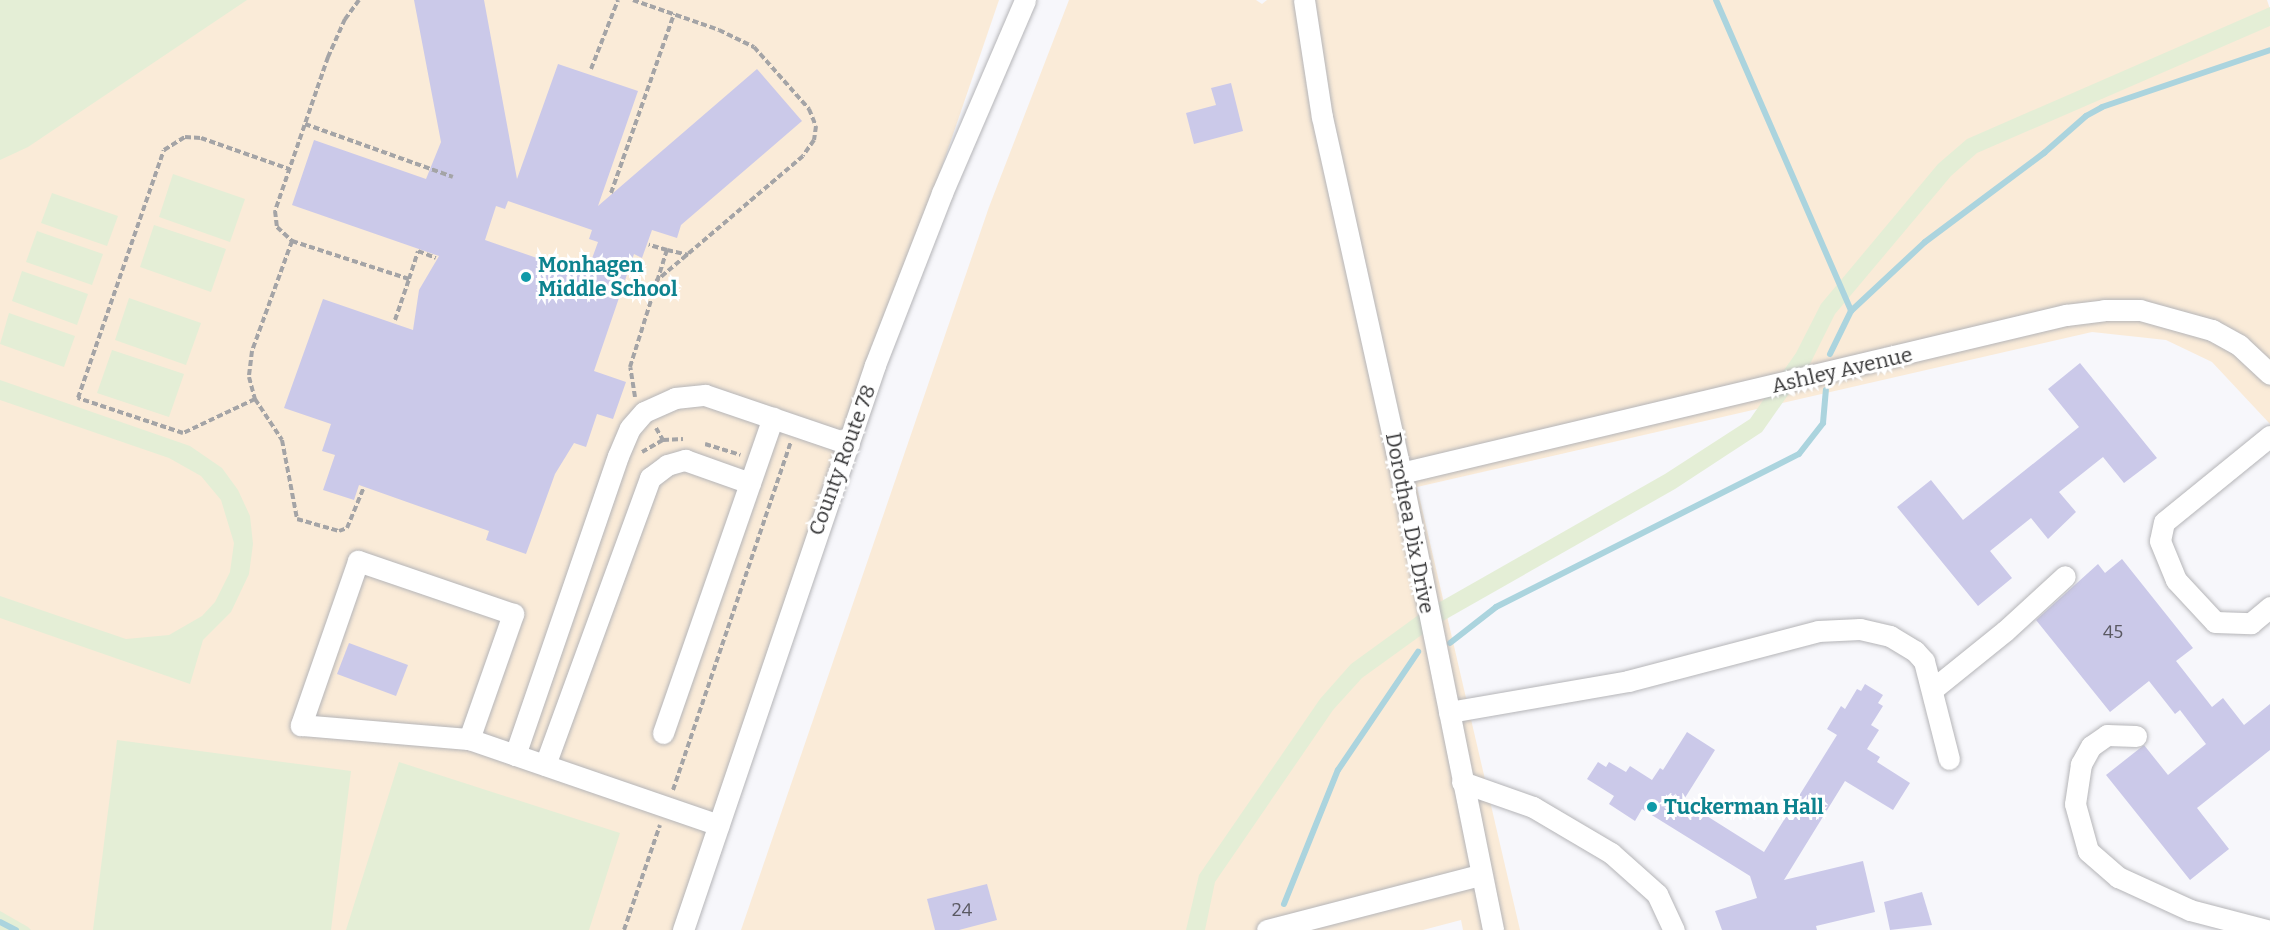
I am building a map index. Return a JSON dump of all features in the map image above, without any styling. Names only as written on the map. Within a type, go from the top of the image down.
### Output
[{"type":"street","name":"County Route 78","points":[[683,930],[815,535],[942,193],[1024,0]]},
{"type":"street","name":"Dorothea Dix Drive","points":[[1304,0],[1322,117],[1401,472],[1480,875],[1493,930]]},
{"type":"street","name":"Ashley Avenue","points":[[1401,472],[2104,310],[2140,310],[2212,330],[2239,345],[2270,374]]},
{"type":"street","points":[[529,760],[618,456],[630,428],[644,412],[690,395],[715,398],[849,444]]},
{"type":"street","points":[[663,732],[773,418]]},
{"type":"street","points":[[2270,436],[2164,522],[2160,541],[2176,580],[2215,622],[2251,623],[2270,607]]},
{"type":"street","points":[[529,760],[650,478],[667,465],[685,460],[750,483]]},
{"type":"street","points":[[470,739],[513,614],[358,561],[301,724],[470,739],[719,825]]},
{"type":"street","points":[[1933,689],[2005,631],[2065,576]]},
{"type":"street","points":[[1449,712],[1628,681],[1818,631],[1860,629],[1890,636],[1915,651],[1924,661],[1950,759]]},
{"type":"street","points":[[2136,736],[2107,735],[2091,746],[2081,764],[2075,804],[2088,851],[2118,877],[2190,910],[2266,930]]},
{"type":"street","points":[[1462,782],[1533,807],[1611,853],[1657,894],[1674,930]]},
{"type":"street","points":[[1267,930],[1480,875]]},
{"type":"path","points":[[359,0],[339,31],[304,124],[275,211],[278,227],[292,241],[409,279]]},
{"type":"path","points":[[591,69],[618,0]]},
{"type":"path","points":[[633,0],[674,14],[753,47],[809,109],[816,126],[814,140],[803,156],[657,281]]},
{"type":"path","points":[[611,193],[674,14]]},
{"type":"path","points":[[304,124],[453,177]]},
{"type":"path","points":[[255,399],[183,434],[78,398],[164,150],[185,137],[201,138],[289,169]]},
{"type":"path","points":[[292,241],[252,351],[249,377],[255,399],[282,440],[297,519],[339,531],[347,528],[364,487]]},
{"type":"path","points":[[649,245],[688,255]]},
{"type":"path","points":[[663,440],[635,397],[630,367],[666,250]]},
{"type":"path","points":[[395,320],[418,251],[436,258]]},
{"type":"path","points":[[671,797],[793,436]]},
{"type":"path","points":[[624,930],[663,818]]},
{"type":"shaded area","points":[[43,0],[999,0],[681,930],[0,930],[0,21]]},
{"type":"shaded area","points":[[1069,0],[1256,0],[1262,4],[1267,0],[2267,0],[2270,9],[2270,424],[2212,362],[2166,340],[2092,332],[1417,487],[1520,930],[1463,930],[1461,920],[1423,930],[741,930],[989,207]]},
{"type":"green space","points":[[0,0],[247,0],[28,147],[0,160]]},
{"type":"green space","points":[[2270,7],[2270,26],[1977,153],[1951,176],[1835,314],[1811,362],[1762,432],[1675,489],[1434,626],[1362,678],[1333,710],[1215,882],[1205,930],[1186,930],[1199,875],[1320,699],[1351,664],[1424,611],[1665,474],[1750,419],[1796,353],[1821,304],[1938,164],[1967,139]]},
{"type":"green space","points":[[173,174],[245,199],[230,242],[159,217]]},
{"type":"green space","points":[[52,193],[118,216],[107,246],[41,223]]},
{"type":"green space","points":[[154,225],[226,249],[211,292],[140,267]]},
{"type":"green space","points":[[37,231],[103,254],[92,285],[26,262]]},
{"type":"green space","points":[[22,271],[88,294],[77,325],[12,301]]},
{"type":"green space","points":[[129,298],[201,323],[186,365],[115,340]]},
{"type":"green space","points":[[9,313],[75,336],[64,367],[0,344]]},
{"type":"green space","points":[[112,350],[184,374],[169,417],[97,393]]},
{"type":"green space","points":[[0,380],[190,446],[222,468],[238,490],[250,516],[253,544],[249,574],[231,612],[203,640],[190,684],[0,618],[0,596],[126,639],[169,635],[202,616],[215,602],[230,572],[234,543],[221,500],[201,476],[169,458],[0,400]]},
{"type":"green space","points":[[117,740],[351,771],[331,930],[93,930]]},
{"type":"green space","points":[[399,762],[620,833],[589,930],[346,930]]},
{"type":"green space","points":[[0,911],[28,927],[31,930],[0,930]]},
{"type":"building","name":"Monhagen Middle School","points":[[414,0],[484,0],[517,179],[558,64],[638,91],[598,206],[757,69],[802,121],[681,225],[677,238],[652,230],[642,258],[634,254],[594,371],[626,382],[613,419],[597,414],[586,447],[574,443],[555,474],[526,554],[486,540],[489,531],[359,485],[354,500],[323,490],[335,455],[322,451],[331,424],[284,408],[323,299],[413,330],[419,290],[439,256],[292,205],[314,140],[426,179],[441,142]],"holes":[[[508,201],[592,230],[589,239],[598,242],[586,275],[485,240],[496,206],[505,209]]]},
{"type":"building","points":[[1231,83],[1243,131],[1194,144],[1186,113],[1216,105],[1211,88]]},
{"type":"building","points":[[2080,363],[2157,458],[2124,483],[2103,457],[2059,492],[2076,512],[2048,539],[2031,518],[1990,551],[2012,578],[1978,606],[1897,507],[1931,480],[1963,520],[2079,427],[2048,389]]},
{"type":"building","points":[[2122,559],[2193,648],[2176,661],[2212,707],[2223,698],[2244,725],[2270,704],[2270,750],[2197,808],[2229,849],[2190,880],[2106,775],[2144,745],[2168,775],[2206,744],[2180,710],[2175,714],[2149,681],[2110,712],[2036,620],[2098,564],[2105,573]]},
{"type":"building","points":[[349,643],[408,665],[396,696],[337,674]]},
{"type":"building","name":"Tuckerman Hall","points":[[1865,684],[1883,695],[1878,703],[1883,706],[1871,725],[1879,730],[1867,749],[1880,757],[1877,762],[1910,783],[1893,810],[1845,781],[1784,880],[1863,861],[1875,912],[1816,926],[1817,930],[1722,930],[1715,911],[1757,898],[1750,876],[1642,809],[1635,821],[1609,804],[1614,796],[1587,779],[1598,762],[1606,767],[1609,762],[1626,772],[1630,766],[1652,780],[1660,768],[1663,770],[1687,732],[1715,750],[1683,801],[1764,852],[1837,735],[1827,729],[1841,706],[1845,709],[1857,689],[1861,691]]},
{"type":"building","points":[[987,884],[997,920],[959,930],[935,930],[927,899]]},
{"type":"building","points":[[1922,892],[1932,925],[1890,930],[1884,902]]},
{"type":"waterway","points":[[1716,0],[1851,311]]},
{"type":"waterway","points":[[1830,354],[1851,311],[1925,242],[2044,153],[2086,116],[2102,107],[2270,50]]},
{"type":"waterway","points":[[1450,643],[1496,607],[1799,454],[1823,423],[1826,390]]},
{"type":"waterway","points":[[1284,904],[1338,770],[1418,652]]},
{"type":"waterway","points":[[0,922],[16,930]]},
{"type":"place","name":"Monhagen Middle School","points":[[526,277]]},
{"type":"place","name":"Tuckerman Hall","points":[[1652,807]]}]
